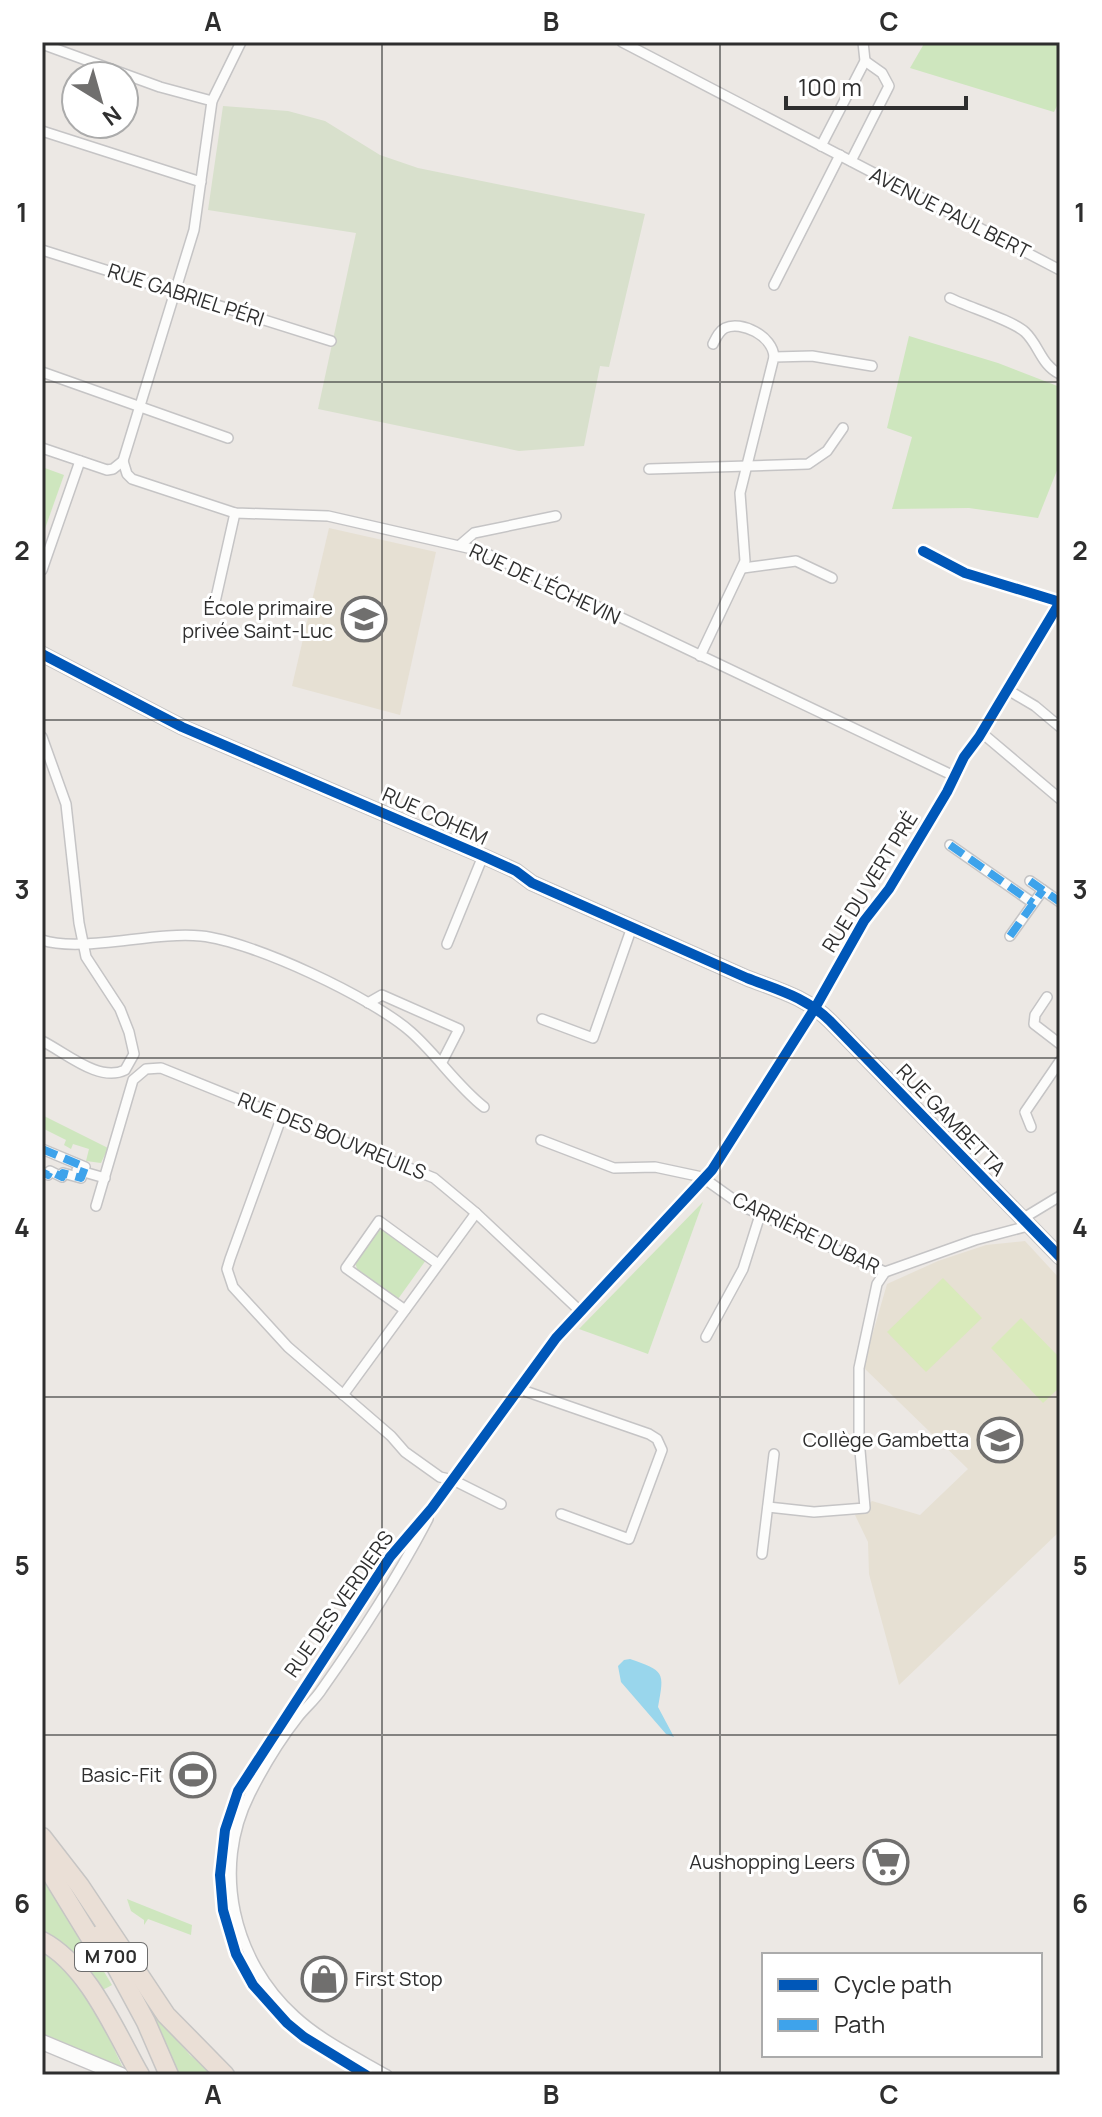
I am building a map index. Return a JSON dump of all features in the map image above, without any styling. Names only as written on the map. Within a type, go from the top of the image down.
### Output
[{"type":"highway","points":[[42,1837],[80,1886],[166,2015],[225,2075]]},
{"type":"highway","name":"M 700","points":[[42,1844],[105,1945],[146,2022],[169,2075]]},
{"type":"highway","name":"M 700","points":[[42,1859],[113,1977],[160,2075]]},
{"type":"highway","points":[[42,1941],[63,1955],[81,1975],[140,2075]]},
{"type":"street","points":[[42,448],[107,470],[123,461],[194,230],[212,101],[241,42]]},
{"type":"street","name":"AVENUE PAUL BERT","points":[[622,42],[1060,270]]},
{"type":"street","points":[[821,146],[865,61],[863,42]]},
{"type":"street","points":[[42,44],[160,87],[212,101]]},
{"type":"street","points":[[851,161],[889,86],[882,73],[865,61]]},
{"type":"street","points":[[42,131],[201,182]]},
{"type":"street","points":[[774,285],[840,155]]},
{"type":"street","name":"RUE GABRIEL PÉRI","points":[[42,250],[331,341]]},
{"type":"street","points":[[950,298],[1020,328],[1033,342],[1046,365],[1060,374]]},
{"type":"street","points":[[700,656],[743,568],[746,544],[740,493],[774,357],[773,346],[762,334],[734,327],[721,331],[713,344]]},
{"type":"street","points":[[774,357],[812,356],[872,366]]},
{"type":"street","points":[[42,372],[228,438]]},
{"type":"street","points":[[649,469],[808,464],[827,451],[843,428]]},
{"type":"street","points":[[42,570],[80,461]]},
{"type":"street","name":"RUE DE L'ÉCHEVIN","points":[[123,461],[132,479],[235,513],[328,516],[460,545],[497,558],[954,776]]},
{"type":"street","points":[[213,611],[235,513]]},
{"type":"street","points":[[460,545],[474,533],[556,516]]},
{"type":"street","points":[[923,551],[965,573],[1060,602]]},
{"type":"street","points":[[743,568],[796,561],[832,578]]},
{"type":"street","name":"RUE DU VERT PRÉ","points":[[705,1179],[815,1008],[864,921],[889,889],[968,751],[982,733],[1060,602]]},
{"type":"street","name":"RUE COHEM","points":[[42,654],[182,727],[483,856],[516,871],[532,883],[752,980],[783,990],[815,1008]]},
{"type":"street","points":[[1008,690],[1035,706],[1060,727]]},
{"type":"street","points":[[982,733],[1060,799]]},
{"type":"street","points":[[42,737],[66,804],[83,943],[90,966],[114,998],[129,1032],[134,1054],[125,1070],[116,1074],[103,1073],[42,1041]]},
{"type":"street","points":[[950,845],[1033,903]]},
{"type":"street","points":[[447,944],[483,856]]},
{"type":"street","points":[[1030,881],[1060,902]]},
{"type":"street","points":[[1010,936],[1043,890]]},
{"type":"street","points":[[542,1019],[593,1038],[632,927]]},
{"type":"street","points":[[42,940],[83,943],[158,935],[218,939],[248,947],[368,1003],[404,1026],[484,1107]]},
{"type":"street","points":[[368,1003],[382,995],[459,1029],[442,1062]]},
{"type":"street","points":[[1047,997],[1035,1015],[1034,1024],[1060,1044]]},
{"type":"street","name":"RUE GAMBETTA","points":[[815,1008],[1060,1257]]},
{"type":"street","points":[[1031,1127],[1025,1112],[1060,1061]]},
{"type":"street","name":"RUE DES BOUVREUILS","points":[[105,1178],[129,1089],[136,1077],[146,1069],[161,1068],[424,1173],[443,1184],[580,1311]]},
{"type":"street","points":[[282,1116],[230,1259],[228,1278],[233,1287],[288,1347],[391,1436],[405,1452],[440,1477],[453,1480],[501,1504]]},
{"type":"street","name":"CARRIÈRE DUBAR","points":[[541,1140],[614,1168],[655,1167],[705,1179],[760,1215],[885,1272],[1025,1222],[1060,1196]]},
{"type":"street","points":[[42,1149],[85,1167],[81,1178],[42,1172]]},
{"type":"street","points":[[42,1155],[65,1167],[105,1178],[96,1206]]},
{"type":"street","name":"RUE DES VERDIERS","points":[[366,2075],[296,2031],[278,2016],[253,1985],[228,1932],[220,1897],[221,1855],[232,1804],[245,1778],[390,1557],[453,1480],[580,1311],[705,1179]]},
{"type":"street","points":[[343,1395],[476,1213]]},
{"type":"street","points":[[706,1337],[743,1269],[760,1215]]},
{"type":"street","points":[[405,1310],[346,1268],[379,1221],[438,1264]]},
{"type":"street","points":[[768,1507],[814,1512],[865,1508],[859,1439],[859,1368],[877,1284],[885,1272]]},
{"type":"street","points":[[519,1389],[649,1434],[661,1445],[662,1450],[629,1539],[561,1514]]},
{"type":"street","points":[[762,1554],[774,1454]]},
{"type":"street","name":"RUE DES VERDIERS","points":[[387,2075],[306,2025],[285,2007],[265,1983],[250,1958],[239,1927],[231,1888],[231,1864],[240,1817],[252,1790],[297,1718],[321,1692],[386,1594],[441,1495]]},
{"type":"street","points":[[42,2042],[95,2069]]},
{"type":"street","points":[[42,2052],[121,2075]]},
{"type":"shaded area","name":"École primaire privée Saint-Luc","points":[[329,528],[436,552],[400,715],[292,686]]},
{"type":"shaded area","name":"Collège Gambetta","points":[[1025,1241],[1060,1279],[1060,1531],[899,1685],[869,1574],[868,1542],[855,1515],[872,1501],[920,1515],[968,1469],[863,1367],[887,1284],[938,1261],[986,1245]]},
{"type":"green space","points":[[925,42],[1060,42],[1060,100],[1054,112],[910,68]]},
{"type":"green space","points":[[223,106],[288,111],[325,121],[380,155],[418,168],[645,214],[609,367],[600,366],[584,446],[519,451],[318,409],[356,233],[208,210]]},
{"type":"green space","points":[[909,336],[998,363],[1060,387],[1060,463],[1038,518],[969,508],[892,509],[912,437],[887,428]]},
{"type":"green space","points":[[42,467],[64,475],[42,537]]},
{"type":"green space","points":[[42,1115],[108,1148],[101,1163],[86,1161],[89,1149],[73,1144],[71,1149],[64,1145],[66,1140],[42,1128]]},
{"type":"green space","points":[[703,1202],[648,1354],[579,1329]]},
{"type":"green space","points":[[385,1229],[426,1260],[398,1299],[357,1269],[355,1262],[377,1231]]},
{"type":"green space","points":[[943,1278],[982,1318],[926,1372],[887,1332]]},
{"type":"green space","points":[[1021,1318],[1060,1358],[1060,1387],[1043,1403],[991,1348]]},
{"type":"green space","points":[[42,1868],[112,1985],[99,1992],[42,1935]]},
{"type":"green space","points":[[127,1899],[192,1925],[191,1935],[148,1919],[144,1925],[144,1920],[131,1911]]},
{"type":"green space","points":[[42,1948],[57,1959],[81,1987],[123,2068],[42,2036]]},
{"type":"green space","points":[[157,2016],[190,2055],[216,2075],[178,2075],[154,2020]]},
{"type":"water","points":[[630,1659],[650,1666],[659,1674],[658,1707],[674,1737],[666,1734],[621,1682],[618,1666]]},
{"type":"marked path","points":[[950,845],[1033,903]]},
{"type":"marked path","points":[[1030,881],[1060,902]]},
{"type":"marked path","points":[[1010,936],[1043,890]]},
{"type":"marked path","points":[[42,1149],[85,1167],[81,1178],[42,1172]]},
{"type":"cycle path","points":[[366,2075],[287,2023],[253,1985],[236,1954],[223,1910],[220,1875],[225,1830],[238,1791],[390,1557],[432,1508],[556,1338],[712,1170],[815,1008],[864,921],[889,889],[947,792],[964,757],[1060,602],[965,573],[923,551]]},
{"type":"cycle path","points":[[42,654],[182,727],[483,856],[516,871],[532,883],[811,1006],[830,1021],[1060,1257]]},
{"type":"place","name":"École primaire privée Saint-Luc","points":[[364,619]]},
{"type":"place","name":"Collège Gambetta","points":[[1000,1440]]},
{"type":"place","name":"Basic-Fit","points":[[193,1775]]},
{"type":"place","name":"Aushopping Leers","points":[[886,1862]]},
{"type":"place","name":"First Stop","points":[[324,1979]]}]
